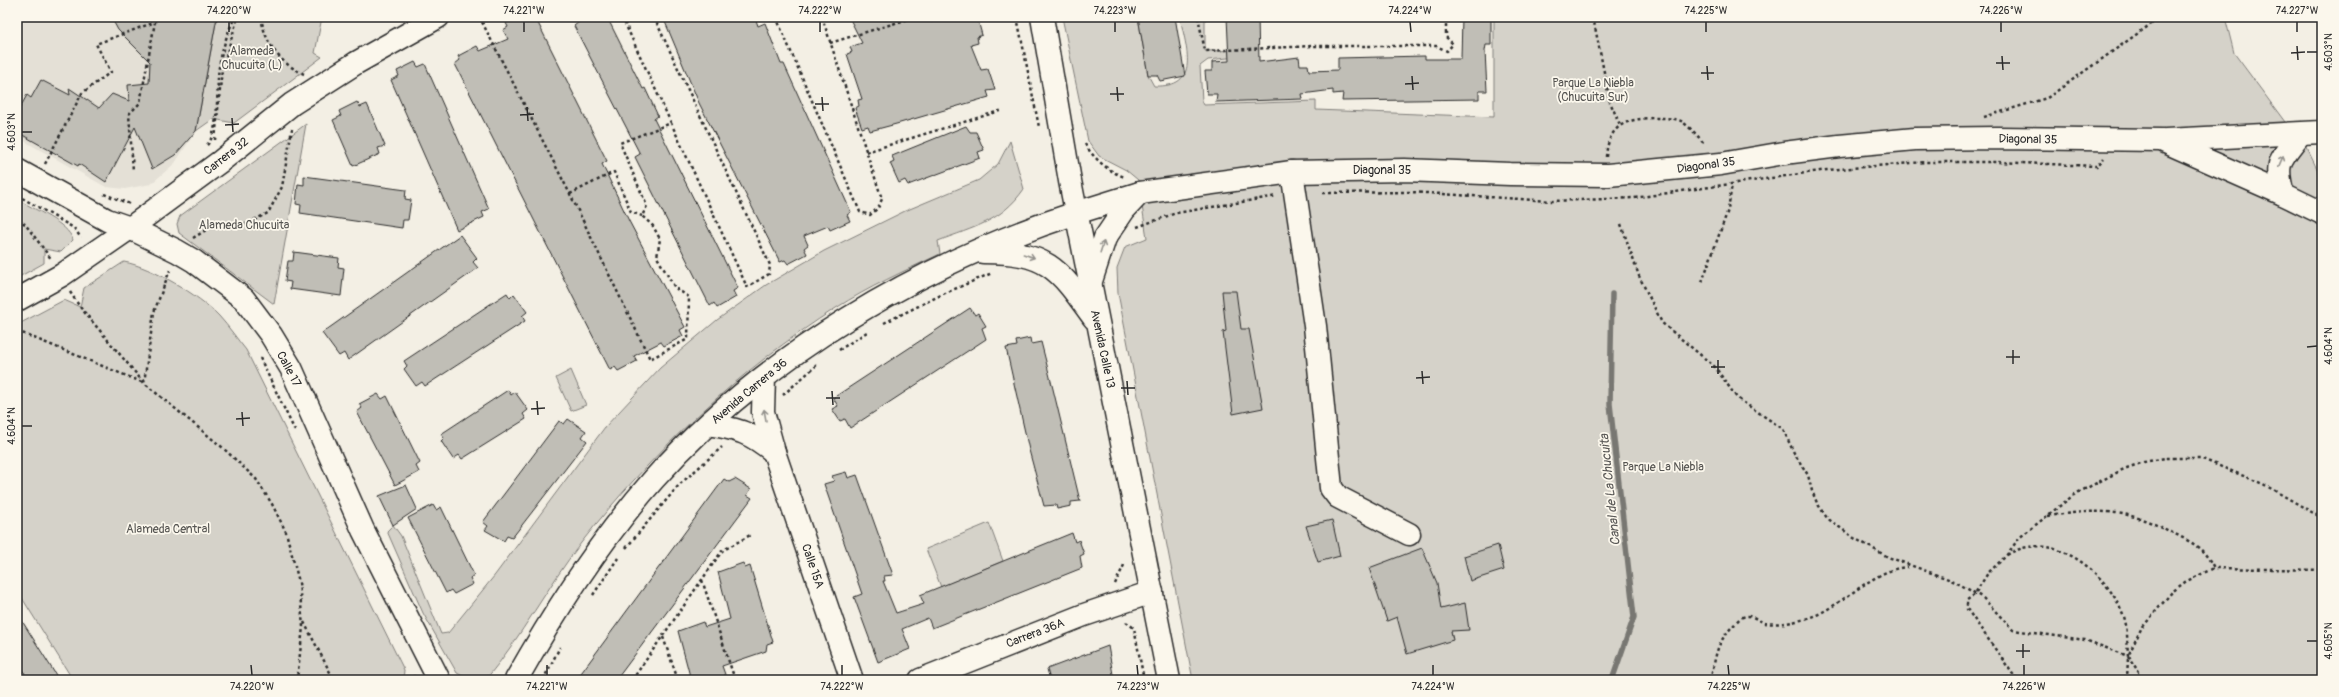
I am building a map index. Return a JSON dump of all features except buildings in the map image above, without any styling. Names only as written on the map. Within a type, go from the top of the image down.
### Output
[{"type":"street","name":"Carrera 32","points":[[17,300],[62,275],[90,244],[130,228],[221,161],[292,104],[356,63],[438,17]]},
{"type":"street","name":"Avenida Calle 13","points":[[1042,17],[1076,213],[1169,680]]},
{"type":"street","points":[[2161,140],[2322,132]]},
{"type":"street","points":[[2283,194],[2278,175],[2279,162],[2300,134]]},
{"type":"street","name":"Diagonal 35","points":[[1076,213],[1135,186],[1292,172],[1404,170],[1510,174],[1608,175],[1726,163],[1838,146],[1915,139],[2161,140],[2322,213]]},
{"type":"street","name":"Calle 17","points":[[17,170],[107,220],[130,228],[170,262],[194,261],[244,299],[271,335],[291,368],[363,530],[439,680]]},
{"type":"street","points":[[1292,172],[1315,326],[1331,488],[1338,497],[1409,534]]},
{"type":"street","points":[[1090,284],[1105,238],[1124,210],[1135,186]]},
{"type":"street","name":"Avenida Carrera 36","points":[[516,680],[552,618],[604,540],[655,478],[709,424],[764,377],[797,352],[844,322],[923,277],[976,252],[1038,226],[1076,213]]},
{"type":"street","points":[[976,252],[1010,252],[1028,255],[1045,263],[1058,273],[1098,323]]},
{"type":"street","name":"Calle 15A","points":[[764,377],[763,412],[774,452],[852,680]]},
{"type":"street","points":[[709,424],[742,430],[754,436],[774,452]]},
{"type":"street","name":"Carrera 36A","points":[[920,680],[1084,614],[1152,592]]},
{"type":"path","points":[[209,150],[216,138],[222,69],[236,17]]},
{"type":"path","points":[[201,150],[210,141],[219,67],[236,17]]},
{"type":"path","points":[[261,17],[263,31],[272,50],[293,68],[310,76]]},
{"type":"path","points":[[622,17],[747,287],[769,274],[770,266],[654,17]]},
{"type":"path","points":[[776,17],[860,212],[870,216],[878,208],[882,199],[822,17]]},
{"type":"path","points":[[830,43],[915,17]]},
{"type":"path","points":[[1198,17],[1205,51],[1313,46],[1436,46],[1447,51],[1453,44],[1446,37],[1446,17]]},
{"type":"path","points":[[1593,17],[1610,102],[1620,125]]},
{"type":"path","points":[[1981,118],[2047,98],[2161,17]]},
{"type":"path","points":[[44,166],[82,93],[111,72],[96,44],[155,22],[140,103],[129,114],[134,171]]},
{"type":"path","points":[[482,22],[570,194],[650,359],[688,339],[689,297],[676,288],[657,257],[660,239],[653,226],[642,216],[631,212],[614,172],[570,194]]},
{"type":"path","points":[[144,383],[154,312],[170,262],[216,224],[246,224],[268,213],[272,208],[282,187],[292,134],[292,104]]},
{"type":"path","points":[[866,152],[1003,110]]},
{"type":"path","points":[[1608,175],[1607,146],[1612,133],[1620,125],[1634,120],[1652,118],[1680,121],[1726,163],[1732,185],[1728,210],[1702,282]]},
{"type":"path","points":[[642,216],[647,206],[620,143],[671,123]]},
{"type":"path","points":[[1082,139],[1096,159],[1135,186]]},
{"type":"path","points":[[17,195],[74,228],[90,244],[107,220],[137,200]]},
{"type":"path","points":[[17,220],[25,224],[62,275],[80,307],[144,383],[222,446],[256,480],[272,504],[286,532],[299,582],[303,622],[297,680]]},
{"type":"path","points":[[1134,228],[1148,223]]},
{"type":"path","points":[[1621,224],[1639,276],[1662,323],[1715,367],[1737,398],[1783,429],[1794,453],[1808,475],[1817,503],[1827,518],[1854,538],[1888,557],[1911,567],[1951,580],[1974,595],[1983,598],[2013,630],[2085,640],[2128,656],[2144,680]]},
{"type":"path","points":[[170,262],[176,274]]},
{"type":"path","points":[[876,326],[943,294],[999,270]]},
{"type":"path","points":[[838,351],[870,330]]},
{"type":"path","points":[[17,331],[144,383]]},
{"type":"path","points":[[258,355],[298,437]]},
{"type":"path","points":[[763,412],[825,359]]},
{"type":"path","points":[[623,551],[679,485],[742,430]]},
{"type":"path","points":[[2017,680],[1967,609],[1967,600],[1974,595],[1988,573],[2006,556],[2019,538],[2075,494],[2124,469],[2144,462],[2165,458],[2196,458],[2263,484],[2322,518]]},
{"type":"path","points":[[2047,516],[2098,510],[2124,513],[2149,520],[2194,543],[2206,553],[2214,568]]},
{"type":"path","points":[[632,680],[722,551],[752,534]]},
{"type":"path","points":[[2006,556],[2018,549],[2028,547],[2054,547],[2077,558],[2116,598],[2124,615],[2128,656],[2127,680]]},
{"type":"path","points":[[592,596],[619,558]]},
{"type":"path","points":[[1710,680],[1717,647],[1725,634],[1742,617],[1750,616],[1764,623],[1771,623],[1796,621],[1811,617],[1826,610],[1880,576],[1903,567],[1911,567]]},
{"type":"path","points":[[2128,656],[2141,629],[2172,592],[2185,582],[2214,568],[2322,570]]},
{"type":"path","points":[[702,579],[735,680]]},
{"type":"path","points":[[303,622],[334,680]]},
{"type":"path","points":[[663,637],[678,680]]},
{"type":"path","points":[[543,680],[563,641]]},
{"type":"path","points":[[411,672],[415,680]]},
{"type":"shaded area","points":[[28,17],[217,17],[196,131],[175,163],[151,184],[125,189],[106,187],[17,137],[17,22]]},
{"type":"green space","name":"Alameda Chucuita (L)","points":[[217,17],[322,17],[315,53],[322,57],[234,123],[213,119],[196,131]]},
{"type":"green space","points":[[1062,17],[1138,17],[1148,75],[1154,86],[1169,85],[1179,80],[1185,73],[1187,53],[1180,17],[1205,17],[1205,51],[1259,50],[1247,56],[1208,60],[1200,66],[1202,101],[1204,105],[1316,101],[1316,110],[1494,117],[1494,17],[2225,17],[2234,53],[2285,122],[2300,134],[2322,179],[2322,680],[1193,680],[1118,293],[1117,268],[1125,247],[1147,238],[1138,180],[1126,170],[1099,156],[1088,141]]},
{"type":"green space","name":"Alameda Chucuita","points":[[306,124],[274,304],[179,233],[177,224],[180,216]]},
{"type":"green space","points":[[1010,141],[1024,189],[1006,209],[986,222],[938,241],[940,254],[848,300],[801,332],[732,385],[667,445],[608,510],[581,543],[512,645],[487,678],[471,680],[457,673],[423,613],[387,531],[393,525],[401,536],[441,634],[448,633],[495,575],[605,427],[660,368],[717,320],[766,285],[824,251],[905,211],[979,180],[998,164]]},
{"type":"green space","points":[[17,199],[57,222],[70,234],[73,240],[61,252],[44,249],[44,263],[17,278]]},
{"type":"green space","name":"Alameda Central","points":[[124,262],[161,276],[200,299],[219,316],[246,350],[404,670],[403,680],[73,680],[17,590],[17,325],[64,300],[80,307],[84,288]]},
{"type":"green space","points":[[571,370],[586,405],[571,411],[556,378]]},
{"type":"green space","points":[[989,523],[1003,561],[941,587],[926,549]]},
{"type":"waterway","name":"Canal de La Chucuita","points":[[1612,294],[1610,404],[1634,617],[1612,680]]},
{"type":"park label","name":"Parque La Niebla (Chucuita Sur)","points":[[1593,90]]},
{"type":"park label","name":"Parque La Niebla","points":[[1663,467]]}]
